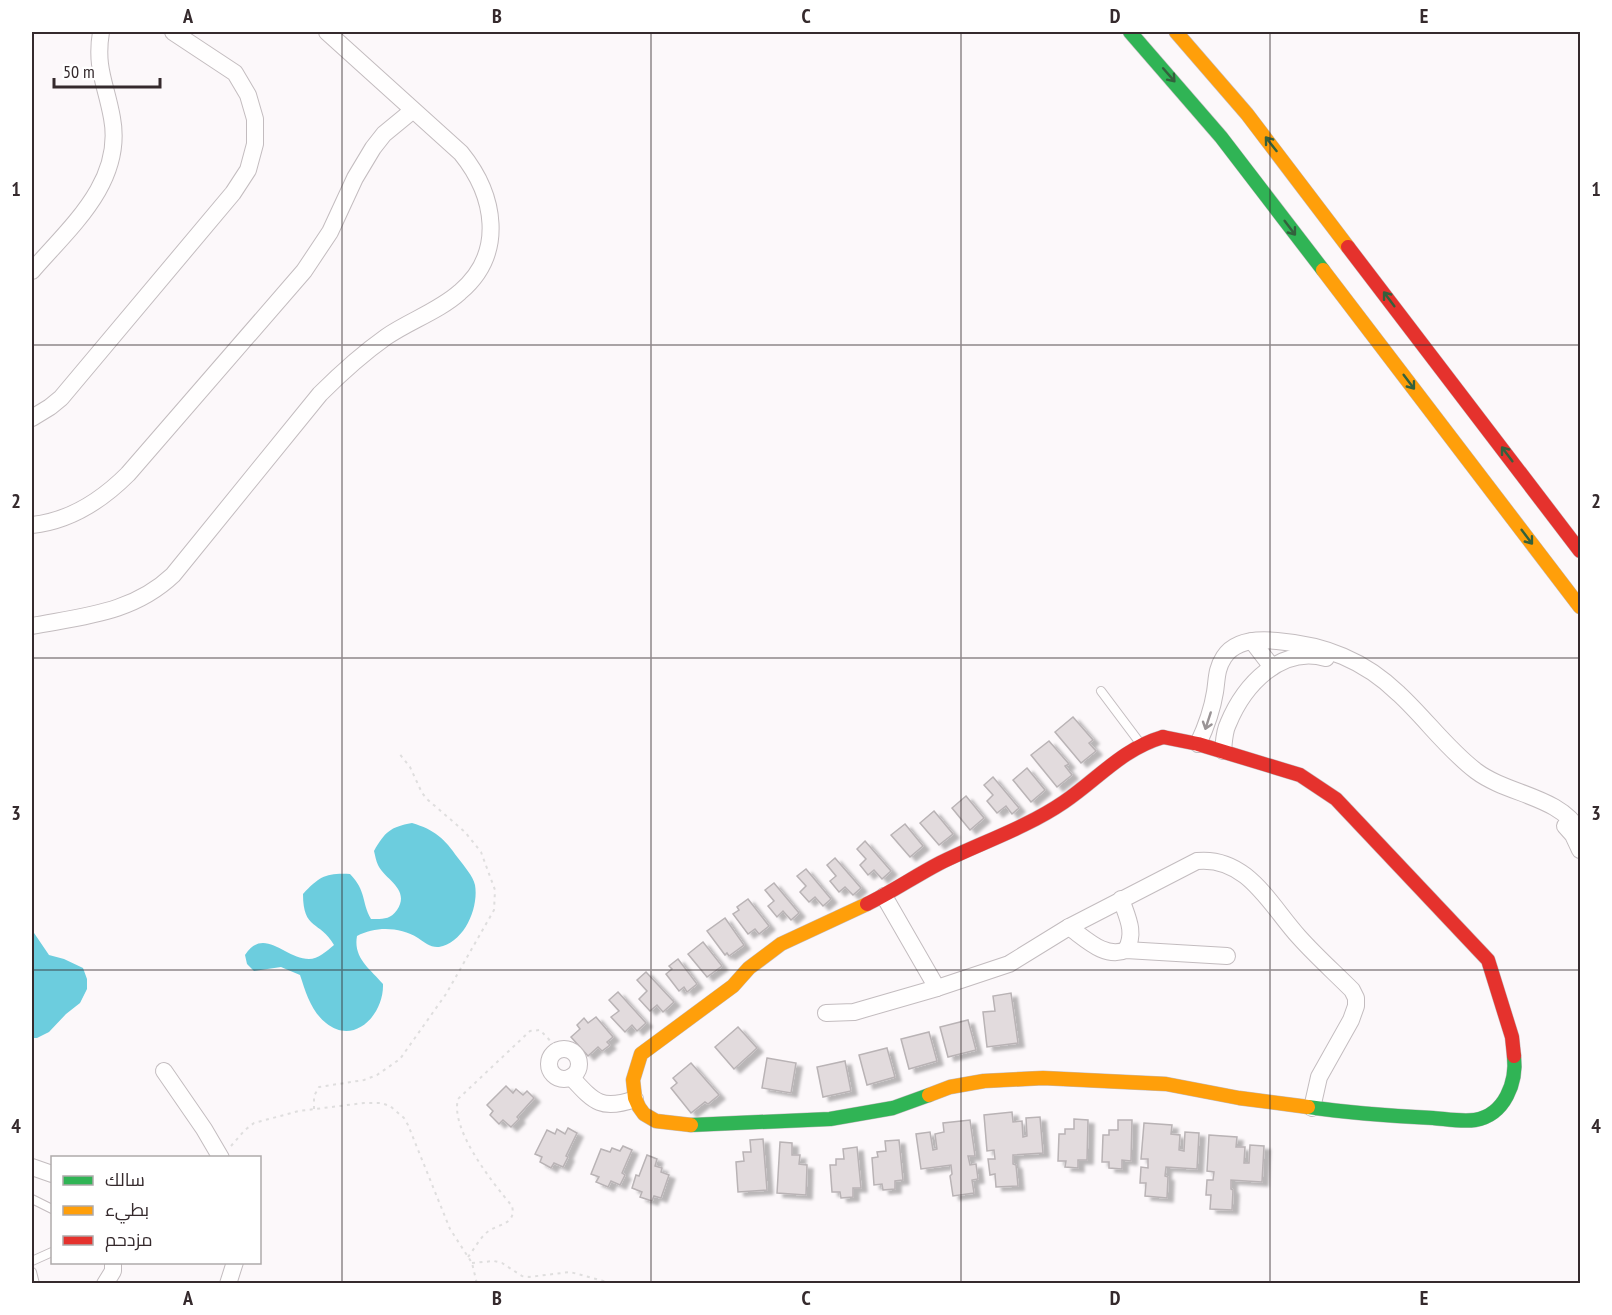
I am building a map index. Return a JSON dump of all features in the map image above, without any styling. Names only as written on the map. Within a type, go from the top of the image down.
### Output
[{"type":"street","points":[[32,271],[94,199],[108,171],[113,147],[113,123],[99,68],[101,32]]},
{"type":"street","points":[[32,418],[61,398],[242,183],[250,164],[255,144],[255,119],[242,84],[235,73],[173,32]]},
{"type":"street","points":[[32,626],[115,609],[138,601],[162,585],[173,575],[335,378],[386,336],[461,292],[476,274],[487,252],[491,226],[488,200],[470,164],[461,153],[327,32]]},
{"type":"street","points":[[1130,32],[1465,427],[1581,551]]},
{"type":"street","points":[[1176,32],[1247,114],[1465,427],[1580,606]]},
{"type":"street","points":[[32,525],[62,519],[88,507],[102,498],[128,474],[304,270],[330,232],[355,178],[373,148],[384,134],[412,111]]},
{"type":"street","points":[[1252,641],[1272,667]]},
{"type":"street","points":[[1198,744],[1208,723],[1215,691],[1216,673],[1232,648],[1252,641],[1305,643],[1330,650],[1357,663],[1398,693],[1476,771],[1500,786],[1545,802],[1564,813],[1581,832]]},
{"type":"street","points":[[1223,751],[1226,726],[1239,701],[1256,680],[1272,667],[1290,657],[1315,655],[1354,671],[1378,687],[1470,777],[1497,793],[1544,810],[1574,835],[1581,850]]},
{"type":"street","points":[[1215,691],[1239,701]]},
{"type":"street","points":[[1163,737],[1198,744],[1300,775],[1336,799],[1488,960],[1512,1037],[1516,1071],[1511,1090],[1490,1114],[1474,1120],[1408,1117],[1312,1108],[1239,1098],[1166,1084],[1043,1078],[984,1081],[950,1087],[892,1108],[859,1115],[810,1120],[685,1125],[670,1124],[651,1118],[642,1110],[635,1099],[634,1081],[636,1063],[648,1047],[733,986],[749,968],[781,944],[884,896],[938,864],[1013,830],[1063,803],[1129,751],[1163,737]]},
{"type":"street","points":[[826,1013],[854,1012],[887,1004],[1009,964],[1069,927],[1197,861],[1223,862],[1247,876],[1299,938],[1352,990],[1356,998],[1351,1020],[1319,1077],[1312,1108]]},
{"type":"street","points":[[884,896],[937,988]]},
{"type":"street","points":[[1121,899],[1132,934],[1131,942],[1126,950]]},
{"type":"street","points":[[1069,927],[1110,953],[1126,950],[1227,956]]},
{"type":"street","points":[[559,1050],[550,1058],[550,1070],[559,1078],[571,1077],[587,1095],[603,1105],[619,1104],[635,1099]]},
{"type":"street","points":[[164,1071],[204,1128],[225,1153]]},
{"type":"street","points":[[32,1167],[51,1174]]},
{"type":"street","points":[[105,1284],[113,1271],[113,1264]]},
{"type":"street","points":[[228,1284],[235,1264]]},
{"type":"lane","points":[[1101,691],[1142,745]]},
{"type":"lane","points":[[32,1199],[51,1208]]},
{"type":"lane","points":[[32,1261],[51,1252]]},
{"type":"lane","points":[[32,1272],[34,1284]]},
{"type":"path","points":[[314,1109],[314,1096],[319,1087],[364,1080],[377,1075],[400,1059],[446,994],[494,910],[493,880],[480,852],[465,832],[422,793],[410,767],[398,752]]},
{"type":"path","points":[[468,1257],[485,1234],[508,1223],[513,1212],[512,1206],[476,1158],[468,1143],[457,1111],[458,1099],[530,1031],[540,1030],[559,1050]]},
{"type":"path","points":[[225,1153],[254,1123],[314,1109],[373,1102],[390,1106],[398,1111],[408,1125],[450,1229],[472,1263],[477,1284]]},
{"type":"path","points":[[472,1263],[502,1263],[522,1276],[570,1272],[615,1284]]},
{"type":"water","points":[[412,823],[433,832],[443,840],[470,875],[476,894],[472,914],[456,939],[439,947],[430,946],[411,934],[396,930],[380,929],[357,936],[356,944],[360,957],[383,984],[382,996],[373,1016],[365,1024],[347,1031],[337,1029],[326,1023],[316,1013],[300,975],[281,967],[254,971],[247,964],[245,955],[252,947],[260,943],[275,946],[300,958],[312,959],[334,945],[329,937],[309,920],[303,894],[319,879],[329,875],[350,874],[359,886],[371,919],[392,916],[397,910],[401,896],[399,890],[378,865],[374,851],[389,831]]},
{"type":"water","points":[[32,930],[49,955],[83,968],[87,979],[87,989],[80,1003],[49,1032],[37,1038],[32,1038]]},
{"type":"building","points":[[1073,717],[1093,740],[1089,743],[1096,751],[1081,763],[1055,732]]},
{"type":"building","points":[[1049,741],[1069,764],[1065,766],[1072,775],[1057,787],[1031,755]]},
{"type":"building","points":[[1027,768],[1045,790],[1031,802],[1013,780]]},
{"type":"building","points":[[993,777],[1019,808],[1012,814],[1006,806],[997,813],[987,801],[993,795],[984,785]]},
{"type":"building","points":[[966,796],[984,818],[970,830],[952,808]]},
{"type":"building","points":[[934,811],[953,834],[939,845],[920,823]]},
{"type":"building","points":[[905,824],[923,846],[910,857],[891,835]]},
{"type":"building","points":[[865,841],[891,871],[882,879],[874,870],[868,875],[860,865],[866,859],[857,849]]},
{"type":"building","points":[[835,858],[861,888],[853,895],[845,887],[839,892],[830,881],[836,876],[827,865]]},
{"type":"building","points":[[806,869],[831,899],[823,906],[815,897],[809,902],[800,892],[806,886],[797,876]]},
{"type":"building","points":[[774,883],[799,913],[791,920],[783,911],[777,917],[768,906],[774,901],[765,890]]},
{"type":"building","points":[[748,899],[769,926],[759,934],[755,929],[748,934],[733,914],[739,910],[737,907]]},
{"type":"building","points":[[725,918],[744,945],[729,956],[727,953],[725,955],[707,931]]},
{"type":"building","points":[[703,942],[722,966],[707,977],[688,954]]},
{"type":"building","points":[[678,959],[697,984],[687,992],[684,987],[679,991],[666,974],[672,969],[669,966]]},
{"type":"building","points":[[646,972],[674,1002],[663,1012],[657,1005],[650,1011],[639,999],[647,991],[637,980]]},
{"type":"building","points":[[618,992],[646,1023],[637,1031],[632,1025],[625,1032],[611,1017],[619,1011],[609,1000]]},
{"type":"building","points":[[1011,993],[1018,1043],[987,1047],[983,1012],[995,1011],[993,996]]},
{"type":"building","points":[[596,1017],[613,1037],[607,1042],[610,1045],[602,1051],[598,1047],[588,1056],[571,1037],[580,1029],[577,1025],[584,1018],[588,1023]]},
{"type":"building","points":[[968,1020],[976,1050],[948,1057],[940,1027]]},
{"type":"building","points":[[738,1027],[757,1048],[734,1069],[715,1047]]},
{"type":"building","points":[[929,1032],[937,1061],[909,1069],[901,1039]]},
{"type":"building","points":[[887,1048],[895,1077],[867,1085],[859,1055]]},
{"type":"building","points":[[767,1058],[796,1063],[791,1093],[762,1088]]},
{"type":"building","points":[[845,1061],[851,1091],[823,1097],[817,1067]]},
{"type":"building","points":[[691,1063],[719,1095],[691,1113],[671,1088],[677,1083],[673,1078]]},
{"type":"building","points":[[506,1086],[513,1093],[516,1089],[523,1095],[527,1091],[534,1098],[511,1127],[503,1120],[499,1124],[490,1115],[493,1111],[487,1105]]},
{"type":"building","points":[[1012,1112],[1013,1122],[1022,1121],[1023,1137],[1027,1136],[1026,1118],[1040,1117],[1043,1153],[1013,1155],[1018,1186],[996,1187],[995,1174],[990,1175],[988,1159],[995,1159],[994,1150],[987,1151],[984,1115]]},
{"type":"building","points":[[1074,1119],[1088,1120],[1087,1160],[1078,1160],[1078,1168],[1065,1167],[1066,1161],[1058,1161],[1059,1134],[1065,1134],[1065,1129],[1074,1129]]},
{"type":"building","points":[[970,1120],[975,1156],[968,1156],[970,1165],[976,1164],[978,1179],[972,1180],[974,1193],[953,1196],[951,1165],[921,1169],[916,1134],[930,1132],[933,1150],[937,1149],[935,1134],[944,1132],[943,1123]]},
{"type":"building","points":[[1118,1120],[1132,1120],[1131,1161],[1122,1160],[1122,1169],[1109,1168],[1109,1162],[1102,1162],[1103,1135],[1109,1135],[1109,1130],[1118,1130]]},
{"type":"building","points":[[1144,1123],[1172,1125],[1171,1134],[1180,1135],[1179,1150],[1184,1151],[1185,1132],[1199,1133],[1197,1169],[1166,1167],[1167,1198],[1145,1196],[1146,1183],[1140,1183],[1141,1167],[1148,1168],[1148,1159],[1141,1159]]},
{"type":"building","points":[[568,1128],[577,1133],[563,1167],[554,1163],[551,1168],[540,1162],[542,1157],[535,1154],[547,1130],[555,1134],[557,1129],[565,1134]]},
{"type":"building","points":[[1209,1135],[1237,1137],[1236,1147],[1245,1147],[1244,1163],[1249,1163],[1250,1145],[1264,1146],[1262,1182],[1231,1180],[1232,1210],[1210,1209],[1211,1195],[1206,1195],[1207,1180],[1213,1180],[1214,1172],[1207,1171]]},
{"type":"building","points":[[763,1139],[767,1190],[738,1192],[736,1162],[744,1161],[743,1152],[751,1152],[750,1140]]},
{"type":"building","points":[[899,1140],[903,1180],[895,1181],[895,1189],[883,1190],[882,1184],[874,1185],[872,1158],[878,1157],[877,1152],[886,1151],[885,1141]]},
{"type":"building","points":[[780,1142],[792,1143],[792,1155],[800,1155],[799,1164],[807,1165],[806,1195],[777,1193]]},
{"type":"building","points":[[623,1146],[632,1150],[622,1173],[625,1175],[620,1185],[611,1181],[608,1187],[596,1182],[599,1177],[591,1174],[601,1149],[610,1152],[612,1148],[620,1151]]},
{"type":"building","points":[[857,1147],[861,1188],[853,1188],[853,1197],[841,1198],[840,1192],[832,1192],[830,1165],[836,1165],[836,1159],[844,1159],[843,1149]]},
{"type":"building","points":[[647,1155],[657,1159],[655,1166],[662,1168],[661,1172],[669,1175],[661,1198],[654,1196],[652,1201],[640,1197],[642,1192],[632,1188]]},
{"type":"traffic: fast","points":[[1130,32],[1221,137],[1323,270]]},
{"type":"traffic: fast","points":[[1308,1107],[1459,1121],[1475,1120],[1494,1112],[1507,1096],[1513,1076],[1514,1056]]},
{"type":"traffic: fast","points":[[691,1125],[830,1119],[893,1108],[929,1095]]},
{"type":"traffic: slow","points":[[1176,32],[1247,114],[1348,247]]},
{"type":"traffic: slow","points":[[1323,270],[1580,607]]},
{"type":"traffic: slow","points":[[691,1125],[656,1121],[644,1114],[639,1107],[635,1098],[633,1080],[641,1054],[733,986],[749,968],[781,944],[867,904]]},
{"type":"traffic: slow","points":[[929,1095],[950,1087],[984,1081],[1043,1078],[1166,1084],[1239,1098],[1308,1107]]},
{"type":"traffic: jam","points":[[1348,247],[1580,551]]},
{"type":"traffic: jam","points":[[1163,737],[1198,744],[1300,775],[1336,799],[1488,960],[1512,1037],[1514,1056]]},
{"type":"traffic: jam","points":[[867,904],[940,863],[1049,811],[1135,749],[1163,737]]}]
